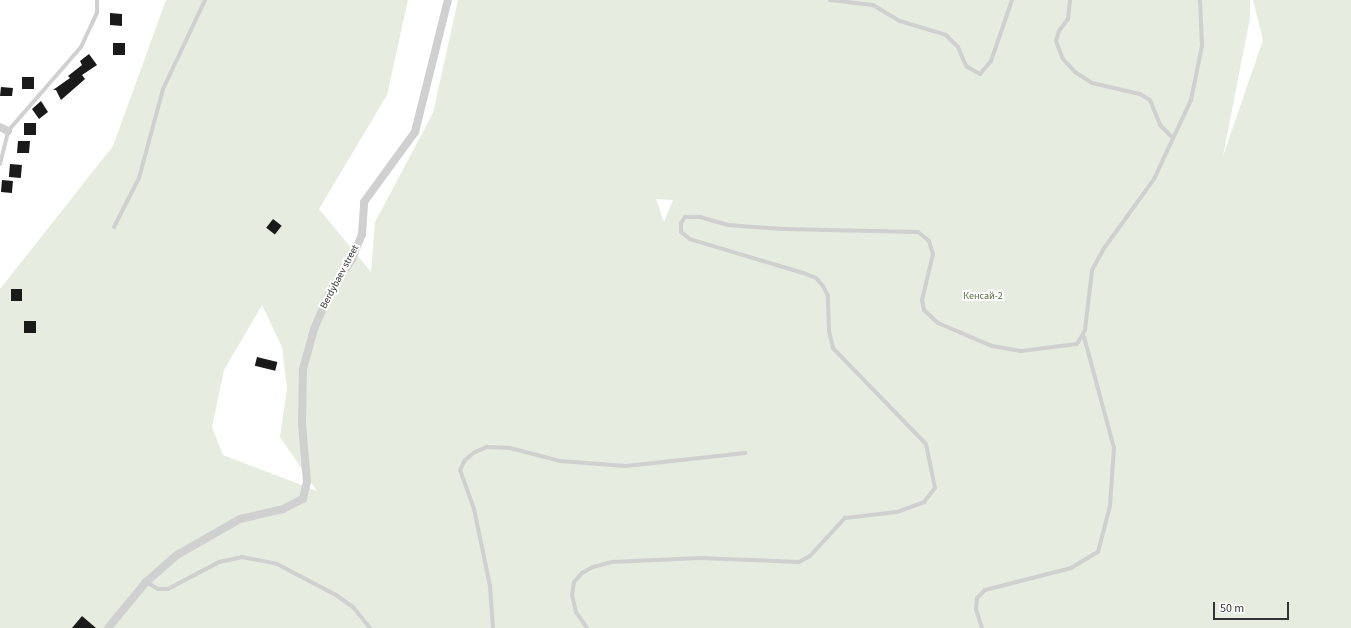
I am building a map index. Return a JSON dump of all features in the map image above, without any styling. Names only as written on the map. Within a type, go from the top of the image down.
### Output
[{"type":"street","name":"Berdybaev street","points":[[108,628],[146,582],[177,555],[240,519],[283,509],[303,499],[307,482],[302,424],[303,369],[314,329],[362,234],[364,202],[416,132],[448,0]]},
{"type":"lane","points":[[0,164],[4,129],[81,47],[96,13],[97,0]]},
{"type":"lane","points":[[114,227],[139,178],[164,90],[205,0]]},
{"type":"lane","points":[[830,0],[873,5],[900,21],[946,35],[958,47],[966,66],[980,74],[991,61],[1012,0]]},
{"type":"lane","points":[[1070,0],[1068,19],[1056,41],[1063,59],[1075,72],[1092,83],[1140,94],[1150,100],[1160,125],[1173,138]]},
{"type":"lane","points":[[982,628],[976,610],[977,598],[984,590],[1071,568],[1098,552],[1111,498],[1114,448],[1084,337],[1092,270],[1105,247],[1154,179],[1191,100],[1199,73],[1200,0]]},
{"type":"lane","points":[[587,628],[576,612],[572,595],[574,582],[582,573],[593,567],[612,562],[700,558],[799,562],[810,556],[845,518],[897,512],[924,502],[935,488],[926,444],[833,348],[829,330],[828,296],[823,286],[816,278],[690,239],[681,232],[680,223],[686,217],[700,217],[728,225],[783,229],[918,232],[929,240],[933,254],[922,300],[924,310],[938,323],[992,346],[1021,351],[1066,348],[1077,344],[1084,337]]},
{"type":"lane","points":[[493,628],[490,586],[476,517],[460,470],[465,460],[475,452],[487,447],[510,448],[560,461],[618,466],[745,453]]},
{"type":"lane","points":[[146,582],[158,590],[168,589],[219,562],[242,557],[277,564],[336,595],[353,608],[370,628]]},
{"type":"green space","name":"Кенсай-2","points":[[166,0],[408,0],[387,95],[319,209],[371,272],[375,222],[433,113],[458,0],[1250,0],[1250,18],[1223,156],[1263,40],[1253,0],[1351,0],[1351,628],[0,628],[0,289],[113,146]],"holes":[[[656,199],[673,200],[664,222]],[[262,305],[282,347],[287,388],[280,437],[317,491],[223,455],[212,427],[224,370]]]},
{"type":"building","points":[[110,13],[122,14],[122,26],[110,25]]},
{"type":"building","points":[[113,43],[125,43],[125,55],[113,55]]},
{"type":"building","points":[[89,54],[97,65],[82,75],[85,79],[61,100],[56,90],[53,90],[70,78],[68,76],[82,65],[80,61]]},
{"type":"building","points":[[22,77],[34,77],[34,89],[22,89]]},
{"type":"building","points":[[1,87],[13,88],[12,96],[0,96]]},
{"type":"building","points":[[41,101],[48,112],[39,119],[32,109]]},
{"type":"building","points":[[24,123],[36,123],[36,135],[24,135]]},
{"type":"building","points":[[18,141],[30,141],[29,153],[17,153]]},
{"type":"building","points":[[10,164],[22,165],[21,178],[9,177]]},
{"type":"building","points":[[2,180],[13,181],[12,193],[1,192]]},
{"type":"building","points":[[273,219],[282,226],[275,234],[266,228]]},
{"type":"building","points":[[11,289],[22,289],[22,301],[11,301]]},
{"type":"building","points":[[24,321],[36,321],[36,333],[24,333]]},
{"type":"building","points":[[257,357],[277,362],[275,371],[255,366]]},
{"type":"building","points":[[82,616],[96,628],[72,628]]}]
